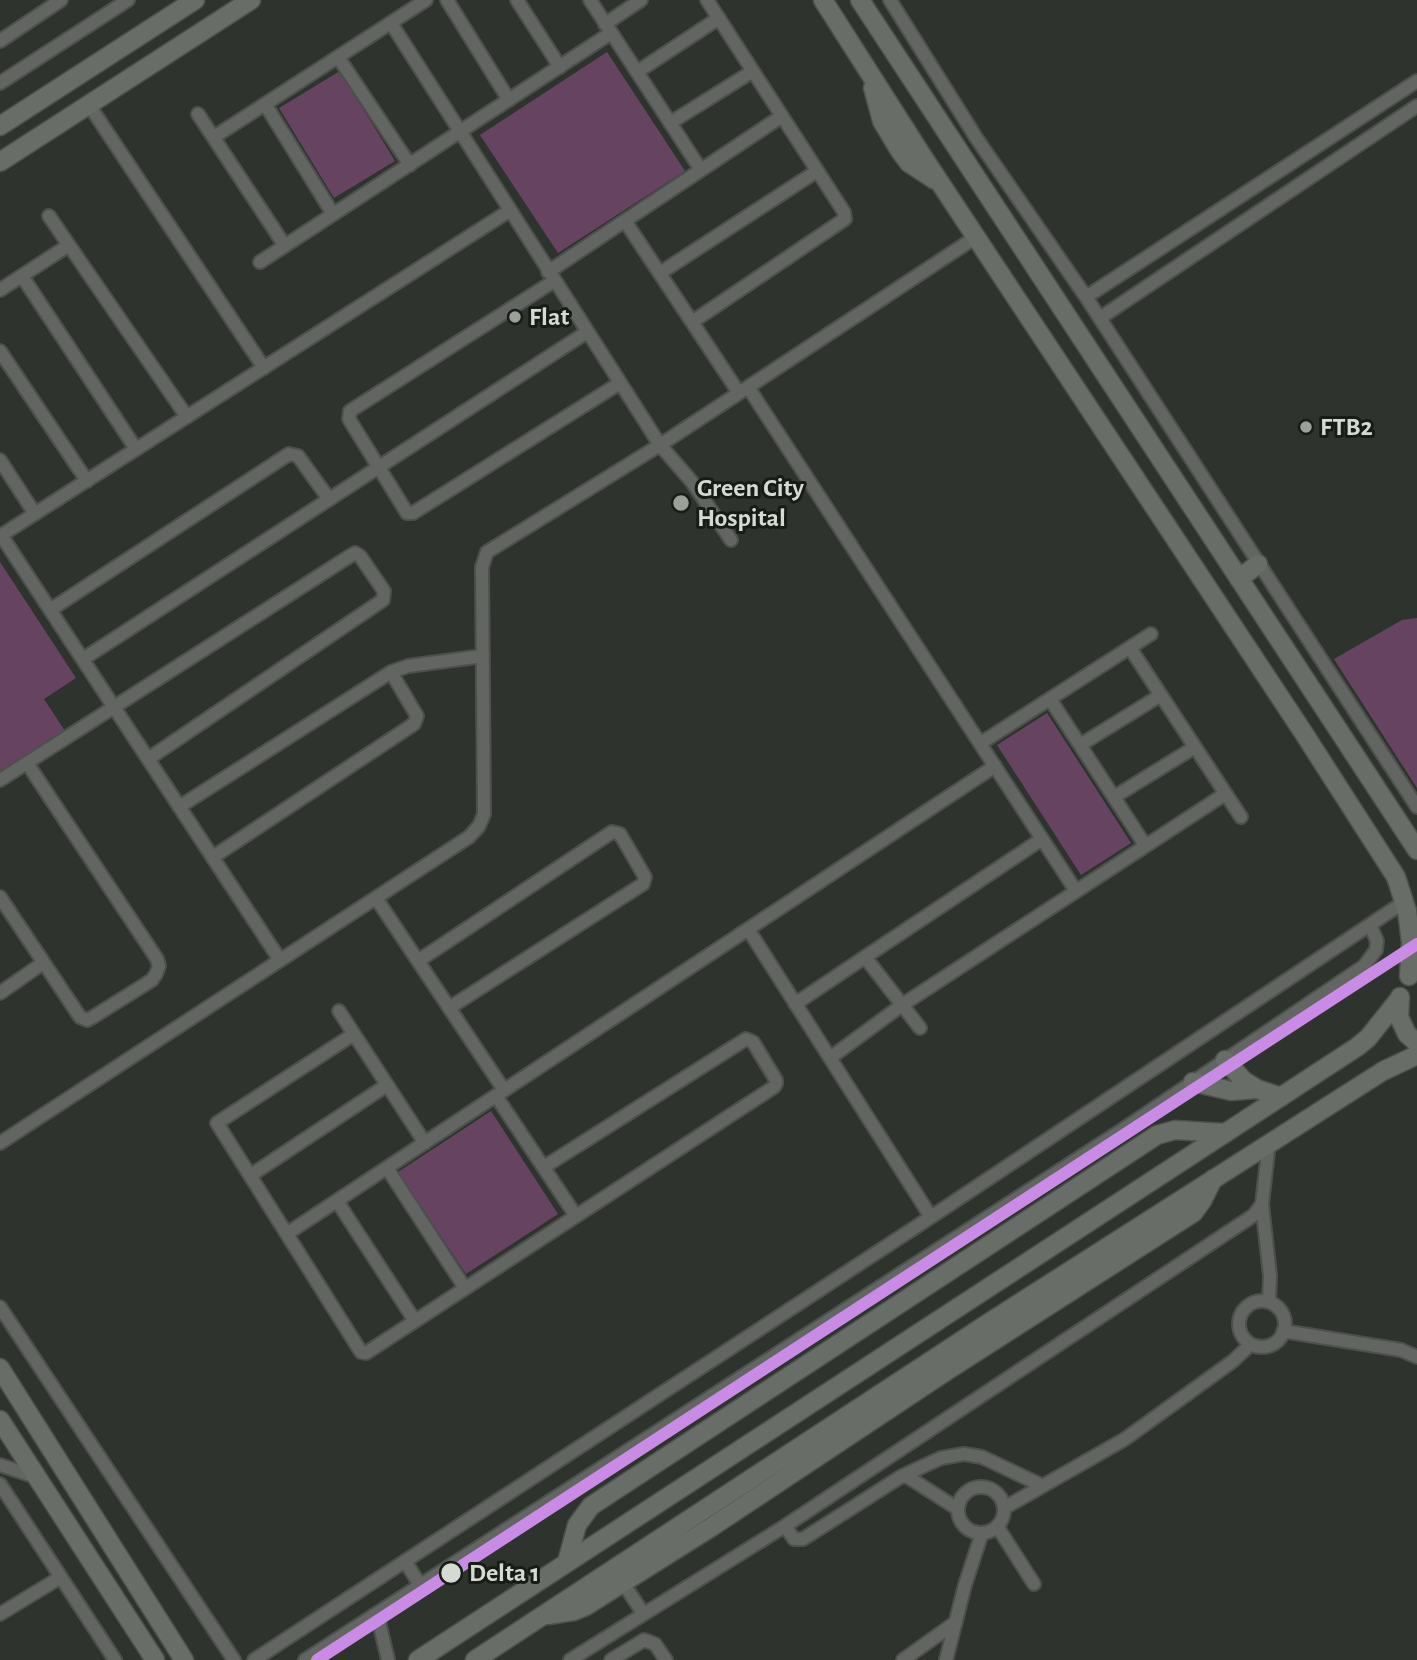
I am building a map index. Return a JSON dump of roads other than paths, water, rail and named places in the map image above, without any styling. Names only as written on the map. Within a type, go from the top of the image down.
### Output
[{"type":"street","points":[[0,41],[61,0]]},
{"type":"street","points":[[1,80],[128,0]]},
{"type":"street","points":[[0,126],[195,0]]},
{"type":"street","points":[[0,162],[251,0]]},
{"type":"street","points":[[214,137],[426,0]]},
{"type":"street","points":[[447,0],[509,100]]},
{"type":"street","points":[[517,0],[560,67]]},
{"type":"street","points":[[590,0],[701,170]]},
{"type":"street","points":[[260,262],[560,67],[641,0]]},
{"type":"street","points":[[692,321],[845,219],[844,212],[707,0]]},
{"type":"street","points":[[823,0],[1396,877],[1404,902],[1411,942],[1409,976]]},
{"type":"street","points":[[860,0],[1417,850]]},
{"type":"street","points":[[890,0],[977,139],[1100,318],[1417,807]]},
{"type":"street","points":[[637,72],[719,18]]},
{"type":"street","points":[[391,23],[660,445],[692,482],[731,540]]},
{"type":"street","points":[[338,57],[410,165]]},
{"type":"street","points":[[670,124],[753,71]]},
{"type":"street","points":[[1086,297],[1417,81]]},
{"type":"street","points":[[89,104],[264,368]]},
{"type":"street","points":[[265,104],[333,214]]},
{"type":"street","points":[[1100,318],[1417,106]]},
{"type":"street","points":[[198,114],[285,246]]},
{"type":"street","points":[[620,383],[413,513],[407,513],[349,419],[350,411],[782,116]]},
{"type":"street","points":[[660,273],[817,171]]},
{"type":"street","points":[[281,960],[1,536],[509,211]]},
{"type":"street","points":[[50,216],[187,417]]},
{"type":"street","points":[[625,221],[692,321],[744,390],[981,743],[1076,891]]},
{"type":"street","points":[[0,1143],[469,837],[479,826],[484,814],[482,567],[487,552],[660,445],[976,237]]},
{"type":"street","points":[[0,290],[69,245]]},
{"type":"street","points":[[22,276],[136,449]]},
{"type":"street","points":[[83,659],[587,332]]},
{"type":"street","points":[[0,351],[87,481]]},
{"type":"street","points":[[50,610],[289,454],[298,456],[329,499]]},
{"type":"street","points":[[0,460],[35,514]]},
{"type":"street","points":[[0,780],[355,553],[360,556],[384,591],[383,600],[148,759]]},
{"type":"street","points":[[1238,579],[1258,564]]},
{"type":"street","points":[[981,743],[1151,634]]},
{"type":"street","points":[[1130,648],[1241,817]]},
{"type":"street","points":[[179,807],[391,672],[408,666],[483,656]]},
{"type":"street","points":[[213,857],[414,724],[416,716],[391,672]]},
{"type":"street","points":[[1080,745],[1161,695]]},
{"type":"street","points":[[1050,699],[1145,845]]},
{"type":"street","points":[[1114,797],[1195,747]]},
{"type":"street","points":[[0,897],[5,916],[43,964],[75,1013],[87,1020],[152,980],[159,966],[157,959],[27,763]]},
{"type":"street","points":[[288,1233],[995,766]]},
{"type":"street","points":[[830,1058],[902,1005],[1225,794]]},
{"type":"street","points":[[418,961],[612,832],[620,834],[645,877],[643,884],[449,1008]]},
{"type":"street","points":[[796,1004],[1042,839]]},
{"type":"street","points":[[376,898],[449,1008],[576,1216]]},
{"type":"street","points":[[254,1660],[931,1217],[1404,902]]},
{"type":"street","points":[[305,1660],[1193,1082],[1364,966],[1376,950],[1377,941],[1370,925]]},
{"type":"street","points":[[748,929],[931,1217]]},
{"type":"street","points":[[865,957],[920,1028]]},
{"type":"street","points":[[418,1660],[1357,1047],[1368,1038],[1399,998],[1417,957]]},
{"type":"street","points":[[0,993],[43,964]]},
{"type":"street","points":[[1399,998],[1399,1017],[1407,1034],[1417,1043]]},
{"type":"street","points":[[339,1011],[425,1143]]},
{"type":"street","points":[[354,1034],[218,1121],[218,1126],[362,1352],[366,1353],[776,1084],[752,1042],[746,1039],[544,1167]]},
{"type":"street","points":[[475,1660],[993,1320],[1383,1071],[1417,1055]]},
{"type":"street","points":[[1226,1060],[1256,1089],[1281,1097]]},
{"type":"street","points":[[1193,1082],[1231,1091],[1256,1089]]},
{"type":"street","points":[[251,1175],[387,1085]]},
{"type":"street","points":[[567,1562],[577,1525],[591,1506],[1157,1135],[1175,1130],[1225,1133]]},
{"type":"street","points":[[1269,1143],[1262,1203],[1270,1276],[1269,1302]]},
{"type":"street","points":[[387,1168],[465,1288]]},
{"type":"street","points":[[542,1616],[574,1611],[586,1606],[1193,1213],[1213,1180]]},
{"type":"street","points":[[337,1201],[415,1321]]},
{"type":"street","points":[[570,1660],[785,1526],[1254,1215],[1262,1203]]},
{"type":"street","points":[[1269,1302],[1276,1306],[1284,1317],[1283,1331],[1274,1343],[1266,1346],[1251,1344],[1241,1332],[1240,1317],[1249,1305],[1269,1302]]},
{"type":"street","points":[[0,1307],[234,1660]]},
{"type":"street","points":[[1283,1331],[1401,1350],[1417,1357]]},
{"type":"street","points":[[1004,1507],[1125,1439],[1233,1361],[1251,1344]]},
{"type":"street","points":[[0,1368],[184,1660]]},
{"type":"street","points":[[0,1420],[155,1660]]},
{"type":"street","points":[[785,1526],[794,1539],[803,1539],[902,1476],[941,1458],[964,1454],[982,1457],[1043,1486]]},
{"type":"street","points":[[0,1465],[36,1477]]},
{"type":"street","points":[[902,1476],[908,1477],[958,1509]]},
{"type":"street","points":[[0,1484],[115,1660]]},
{"type":"street","points":[[976,1487],[992,1489],[1002,1500],[1004,1515],[989,1532],[974,1532],[962,1523],[958,1509],[963,1495],[976,1487]]},
{"type":"street","points":[[997,1526],[1034,1584]]},
{"type":"street","points":[[946,1660],[982,1533]]},
{"type":"street","points":[[405,1561],[420,1585]]},
{"type":"street","points":[[0,1614],[61,1577]]},
{"type":"street","points":[[623,1583],[643,1613]]},
{"type":"street","points":[[377,1613],[388,1660]]},
{"type":"street","points":[[903,1660],[956,1622]]},
{"type":"street","points":[[611,1660],[644,1640],[655,1644],[666,1660]]},
{"type":"place","name":"Flat","points":[[515,317]]},
{"type":"place","name":"FTB2","points":[[1306,427]]},
{"type":"place","name":"Green City Hospital","points":[[681,503]]},
{"type":"place","name":"Delta 1","points":[[451,1573]]}]
